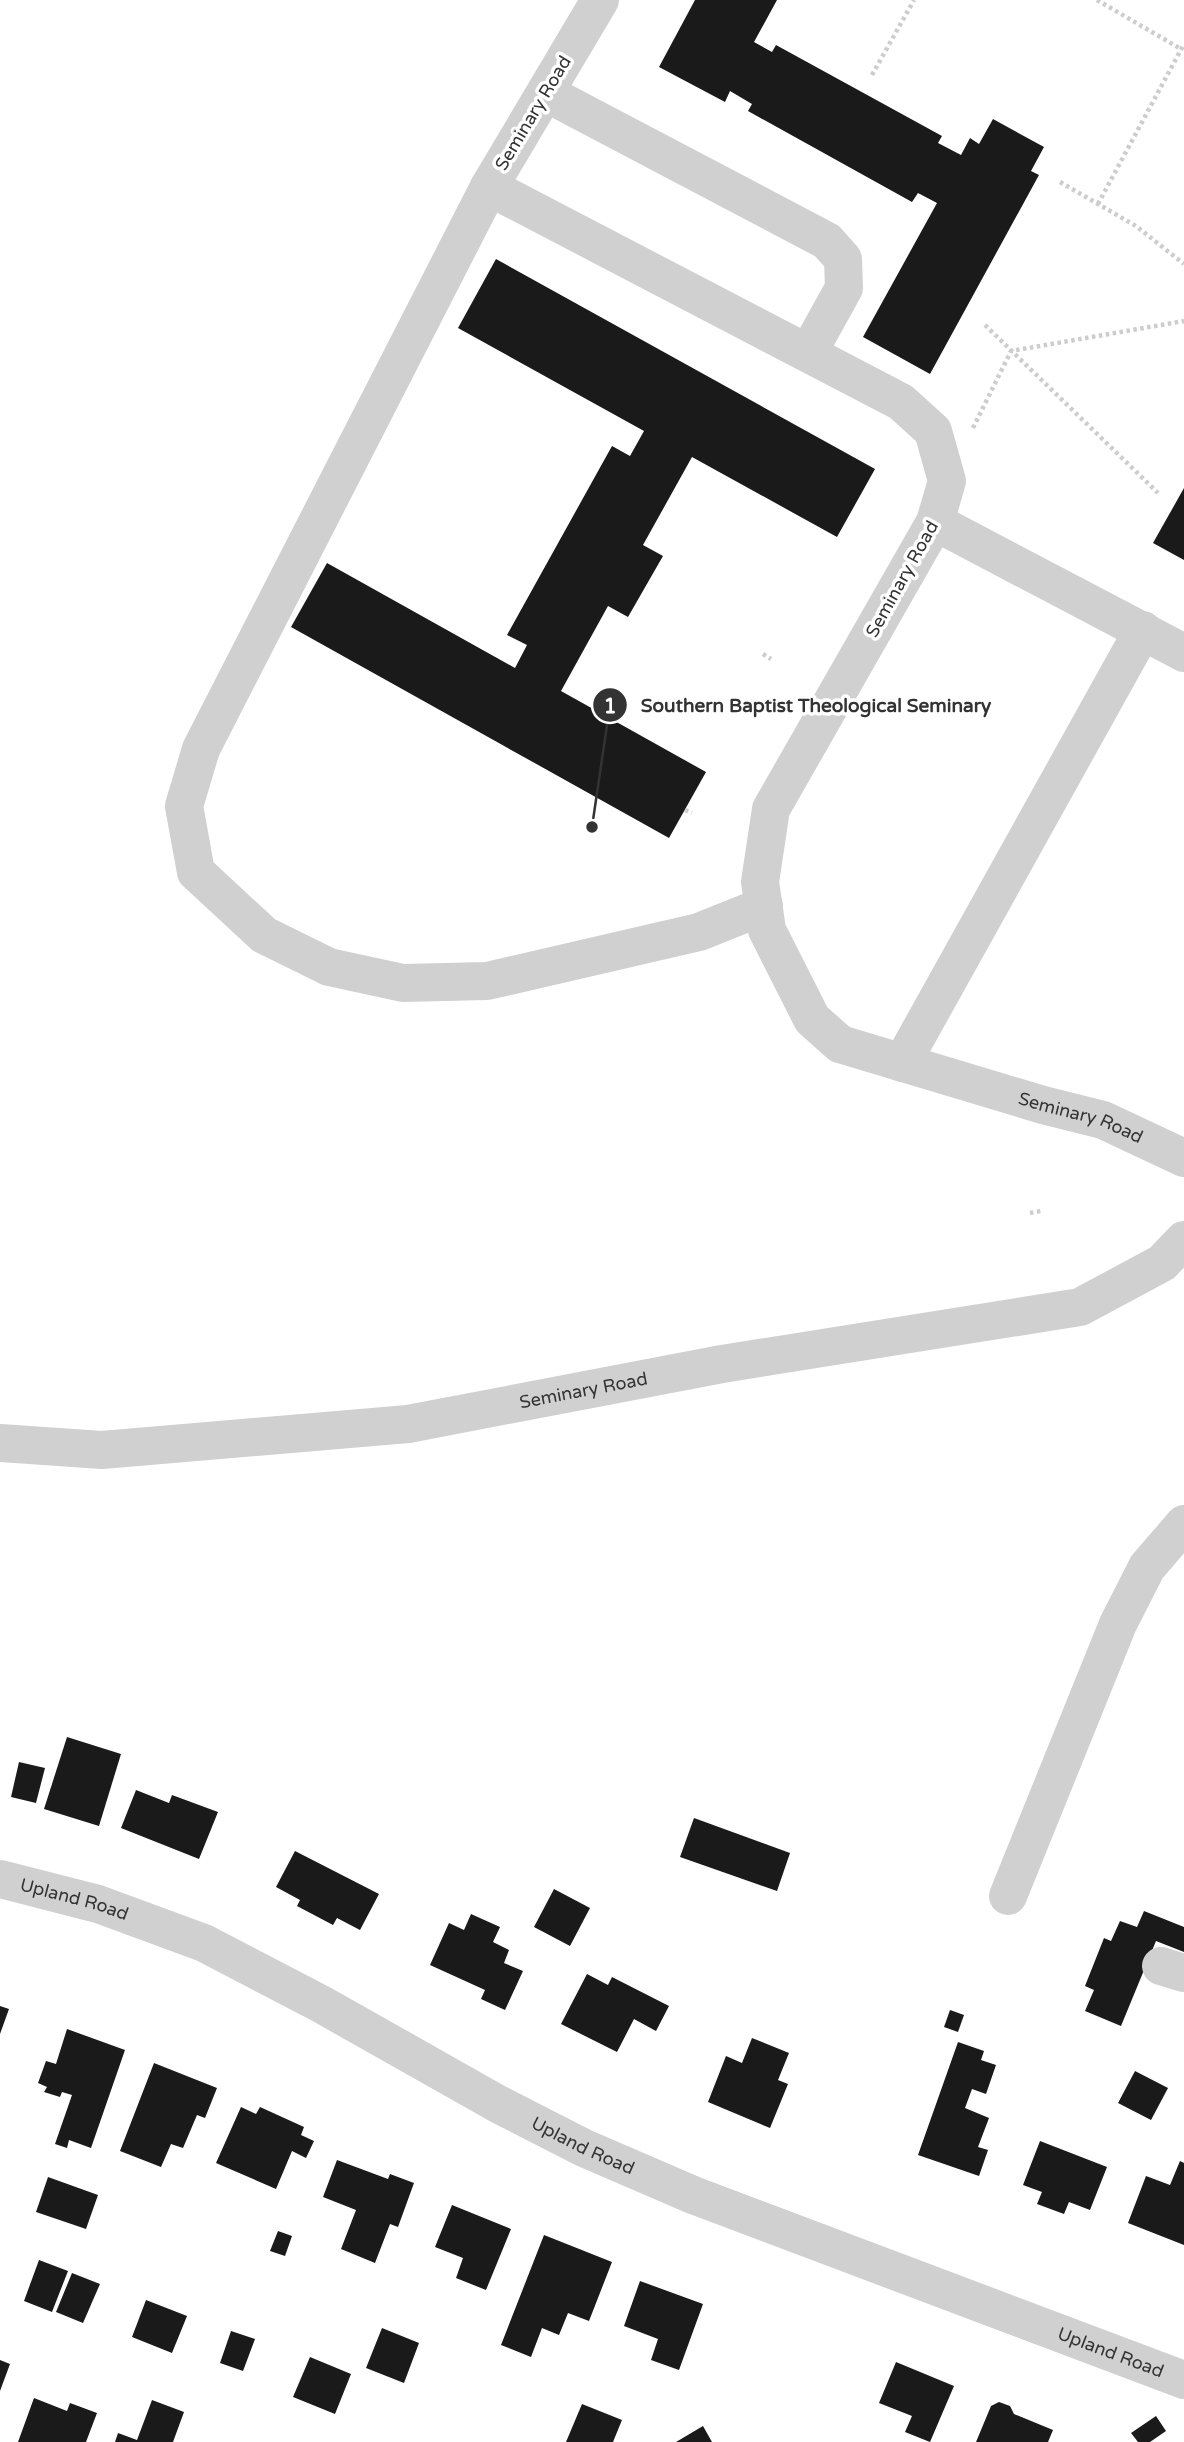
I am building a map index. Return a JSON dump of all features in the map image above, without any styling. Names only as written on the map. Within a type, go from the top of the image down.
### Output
[{"type":"street","name":"Seminary Road","points":[[600,0],[489,187],[901,402],[933,431],[947,481],[936,522],[771,809],[761,882],[767,930],[813,1019],[840,1044],[1104,1120],[1184,1158]]},
{"type":"street","points":[[545,93],[827,241],[843,259],[844,288],[808,353]]},
{"type":"street","points":[[489,187],[201,749],[184,806],[196,872],[264,935],[329,967],[403,983],[487,981],[699,932],[764,906]]},
{"type":"street","points":[[936,522],[1184,653]]},
{"type":"street","points":[[902,1063],[1143,630]]},
{"type":"street","name":"Seminary Road","points":[[0,1443],[102,1450],[408,1424],[722,1364],[1080,1307],[1163,1263],[1184,1240]]},
{"type":"street","points":[[1008,1896],[1118,1624],[1147,1567],[1184,1524]]},
{"type":"street","name":"Upland Road","points":[[0,1879],[98,1903],[204,1943],[321,2004],[559,2136],[693,2195],[1184,2380]]},
{"type":"path","points":[[872,75],[914,0]]},
{"type":"path","points":[[1097,0],[1183,46],[1098,204]]},
{"type":"path","points":[[1060,182],[1136,226],[1184,264]]},
{"type":"path","points":[[1011,351],[1184,321]]},
{"type":"path","points":[[985,325],[1158,493]]},
{"type":"path","points":[[947,481],[1011,351]]},
{"type":"path","points":[[763,654],[771,659]]},
{"type":"path","points":[[685,810],[692,813]]},
{"type":"path","points":[[1030,1213],[1041,1211]]},
{"type":"building","points":[[695,0],[777,0],[754,42],[772,52],[776,45],[942,136],[938,143],[961,155],[970,138],[979,144],[993,119],[1044,147],[1031,171],[1039,175],[930,374],[863,337],[937,203],[918,193],[912,202],[748,111],[752,104],[730,91],[725,102],[659,67]]},
{"type":"building","points":[[496,259],[875,469],[837,537],[692,457],[643,545],[663,556],[628,617],[608,606],[561,691],[706,772],[669,838],[291,627],[327,563],[515,668],[527,645],[507,635],[612,446],[630,456],[644,431],[458,328]]},
{"type":"building","points":[[1184,488],[1184,560],[1153,543]]},
{"type":"building","points":[[67,1737],[121,1754],[99,1826],[44,1809]]},
{"type":"building","points":[[19,1762],[45,1768],[36,1803],[11,1797]]},
{"type":"building","points":[[136,1790],[169,1803],[172,1795],[218,1812],[199,1859],[121,1828]]},
{"type":"building","points":[[694,1818],[790,1853],[777,1891],[680,1857]]},
{"type":"building","points":[[295,1851],[379,1894],[360,1930],[337,1918],[333,1925],[297,1906],[300,1900],[276,1887]]},
{"type":"building","points":[[554,1889],[590,1908],[570,1946],[534,1927]]},
{"type":"building","points":[[1144,1911],[1184,1927],[1184,1952],[1156,1941],[1121,2026],[1085,2011],[1094,1990],[1085,1986],[1104,1938],[1111,1941],[1120,1921],[1137,1927]]},
{"type":"building","points":[[471,1914],[500,1927],[493,1942],[509,1950],[504,1963],[523,1971],[505,2010],[481,1999],[485,1990],[430,1965],[449,1923],[464,1930]]},
{"type":"building","points":[[587,1974],[608,1985],[612,1977],[669,2006],[656,2031],[634,2019],[617,2052],[561,2024]]},
{"type":"building","points":[[0,2006],[9,2009],[0,2034]]},
{"type":"building","points":[[950,2010],[964,2015],[958,2032],[944,2027]]},
{"type":"building","points":[[67,2029],[125,2050],[91,2148],[69,2140],[67,2148],[55,2144],[72,2095],[62,2092],[60,2097],[44,2092],[47,2087],[38,2083],[46,2061],[56,2064]]},
{"type":"building","points":[[752,2038],[789,2053],[778,2080],[788,2084],[770,2128],[708,2102],[726,2056],[742,2063]]},
{"type":"building","points":[[958,2042],[984,2051],[981,2060],[996,2065],[986,2094],[972,2089],[965,2108],[989,2118],[978,2147],[988,2150],[979,2176],[918,2155]]},
{"type":"building","points":[[154,2063],[217,2088],[205,2118],[197,2115],[183,2148],[171,2144],[161,2167],[120,2151]]},
{"type":"building","points":[[1135,2071],[1168,2088],[1151,2120],[1118,2103]]},
{"type":"building","points":[[241,2107],[256,2114],[260,2107],[304,2127],[301,2135],[314,2141],[306,2158],[292,2151],[276,2189],[216,2163]]},
{"type":"building","points":[[1040,2141],[1107,2167],[1090,2210],[1069,2202],[1064,2214],[1037,2204],[1042,2192],[1023,2185]]},
{"type":"building","points":[[337,2160],[388,2179],[390,2174],[414,2183],[398,2227],[390,2224],[375,2263],[341,2249],[356,2210],[323,2197]]},
{"type":"building","points":[[1180,2161],[1184,2163],[1184,2245],[1128,2223],[1146,2176],[1170,2185]]},
{"type":"building","points":[[48,2177],[98,2195],[86,2229],[36,2212]]},
{"type":"building","points":[[452,2205],[511,2229],[486,2290],[456,2278],[463,2258],[435,2247]]},
{"type":"building","points":[[278,2231],[292,2236],[285,2256],[270,2251]]},
{"type":"building","points":[[544,2235],[612,2262],[589,2321],[568,2313],[559,2335],[542,2328],[531,2357],[501,2345]]},
{"type":"building","points":[[39,2260],[68,2271],[52,2312],[24,2301]]},
{"type":"building","points":[[72,2273],[100,2284],[83,2323],[56,2312]]},
{"type":"building","points":[[640,2281],[703,2304],[679,2370],[651,2360],[658,2339],[624,2326]]},
{"type":"building","points":[[146,2300],[187,2316],[172,2353],[132,2337]]},
{"type":"building","points":[[382,2328],[419,2343],[404,2383],[366,2368]]},
{"type":"building","points":[[231,2331],[255,2339],[243,2371],[220,2363]]},
{"type":"building","points":[[310,2357],[351,2374],[335,2414],[293,2397]]},
{"type":"building","points":[[0,2360],[10,2364],[0,2391]]},
{"type":"building","points":[[896,2362],[954,2386],[930,2442],[905,2432],[912,2416],[879,2403]]},
{"type":"building","points":[[34,2398],[67,2411],[70,2403],[97,2413],[86,2442],[18,2442]]},
{"type":"building","points":[[152,2400],[184,2412],[173,2442],[115,2442],[118,2433],[137,2440]]},
{"type":"building","points":[[999,2402],[1010,2406],[1014,2414],[1053,2430],[1048,2442],[976,2442],[991,2406]]},
{"type":"building","points":[[582,2404],[622,2420],[613,2442],[566,2442]]},
{"type":"building","points":[[1156,2416],[1166,2431],[1150,2442],[1138,2442],[1131,2433]]},
{"type":"building","points":[[703,2426],[712,2442],[676,2442]]},
{"type":"place","name":"Southern Baptist Theological Seminary","points":[[592,827]]}]
